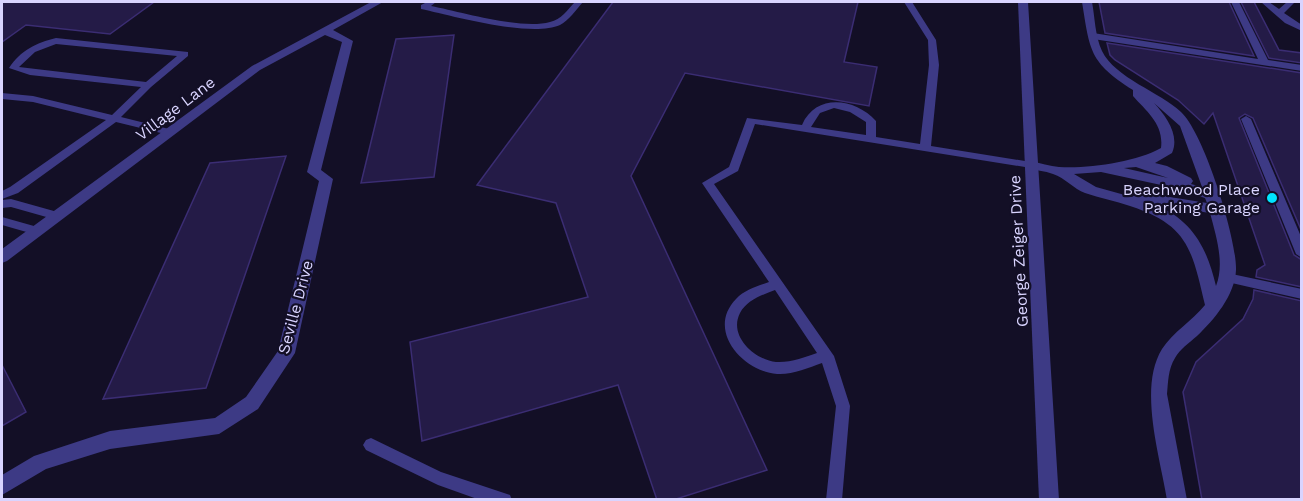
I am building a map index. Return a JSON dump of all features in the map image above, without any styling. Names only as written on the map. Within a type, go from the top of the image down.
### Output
[{"type":"street","name":"Village Lane","points":[[2,257],[256,68],[378,2]]},
{"type":"street","name":"George Zeiger Drive","points":[[1023,2],[1049,500]]},
{"type":"street","points":[[1087,2],[1096,50],[1101,59],[1180,116],[1191,135],[1228,255],[1227,278],[1213,306],[1170,350],[1162,365],[1159,379],[1158,394],[1178,500]]},
{"type":"street","name":"Seville Drive","points":[[2,486],[41,462],[110,440],[219,426],[252,403],[286,353],[326,179],[314,172],[348,41],[327,31]]},
{"type":"street","points":[[1031,165],[1059,171],[1101,168],[1157,157],[1167,150],[1169,144],[1162,121],[1139,96],[1137,86]]},
{"type":"street","points":[[1130,163],[1162,169],[1212,201]]},
{"type":"street","points":[[1101,168],[1177,184],[1212,201]]},
{"type":"street","points":[[1059,171],[1089,189],[1147,206],[1179,224],[1194,242],[1200,255],[1213,306]]},
{"type":"street","points":[[1109,194],[1212,201]]},
{"type":"lane","points":[[432,2],[424,7],[529,26],[555,24],[579,2]]},
{"type":"lane","points":[[908,2],[932,40],[934,65],[925,149]]},
{"type":"lane","points":[[1235,2],[1264,62]]},
{"type":"lane","points":[[1265,2],[1302,29]]},
{"type":"lane","points":[[1280,13],[1291,2]]},
{"type":"lane","points":[[1093,36],[1302,68]]},
{"type":"lane","points":[[2,195],[14,190],[114,119],[148,85],[185,54],[56,41],[43,44],[19,58],[14,68],[30,72],[148,85]]},
{"type":"lane","points":[[2,96],[33,99],[169,132]]},
{"type":"lane","points":[[805,129],[808,118],[815,110],[828,105],[849,107],[861,111],[871,121],[871,140]]},
{"type":"lane","points":[[1246,119],[1302,254]]},
{"type":"lane","points":[[834,500],[843,406],[827,356],[707,183],[734,169],[751,120],[1031,165]]},
{"type":"lane","points":[[2,204],[11,203],[57,216]]},
{"type":"lane","points":[[2,221],[37,231]]},
{"type":"lane","points":[[1227,278],[1302,294]]},
{"type":"lane","points":[[777,284],[746,299],[733,313],[730,321],[732,337],[742,352],[758,362],[777,368],[827,356]]},
{"type":"lane","points":[[371,445],[438,478],[504,500]]},
{"type":"building","points":[[2,2],[154,2],[110,34],[26,25],[2,42]]},
{"type":"building","points":[[613,2],[858,2],[844,62],[877,67],[869,106],[685,73],[631,176],[767,470],[673,500],[657,500],[618,385],[422,441],[410,342],[588,297],[556,203],[477,185]]},
{"type":"building","points":[[1099,2],[1229,2],[1254,56],[1105,33]]},
{"type":"building","points":[[1241,2],[1254,2],[1279,50],[1302,53],[1302,63],[1269,58]]},
{"type":"building","points":[[454,35],[434,177],[361,183],[396,39]]},
{"type":"building","points":[[1107,43],[1302,73],[1302,232],[1253,118],[1245,114],[1239,118],[1294,255],[1302,260],[1302,287],[1256,277],[1257,270],[1265,265],[1213,113],[1204,124],[1178,100],[1115,60],[1110,55]]},
{"type":"building","points":[[286,156],[206,388],[103,399],[210,163]]},
{"type":"building","points":[[1254,290],[1302,301],[1302,500],[1202,500],[1183,392],[1196,362],[1243,319],[1253,299]]},
{"type":"building","points":[[2,365],[26,412],[2,426]]},
{"type":"place","name":"Beachwood Place Parking Garage","points":[[1272,198]]}]
